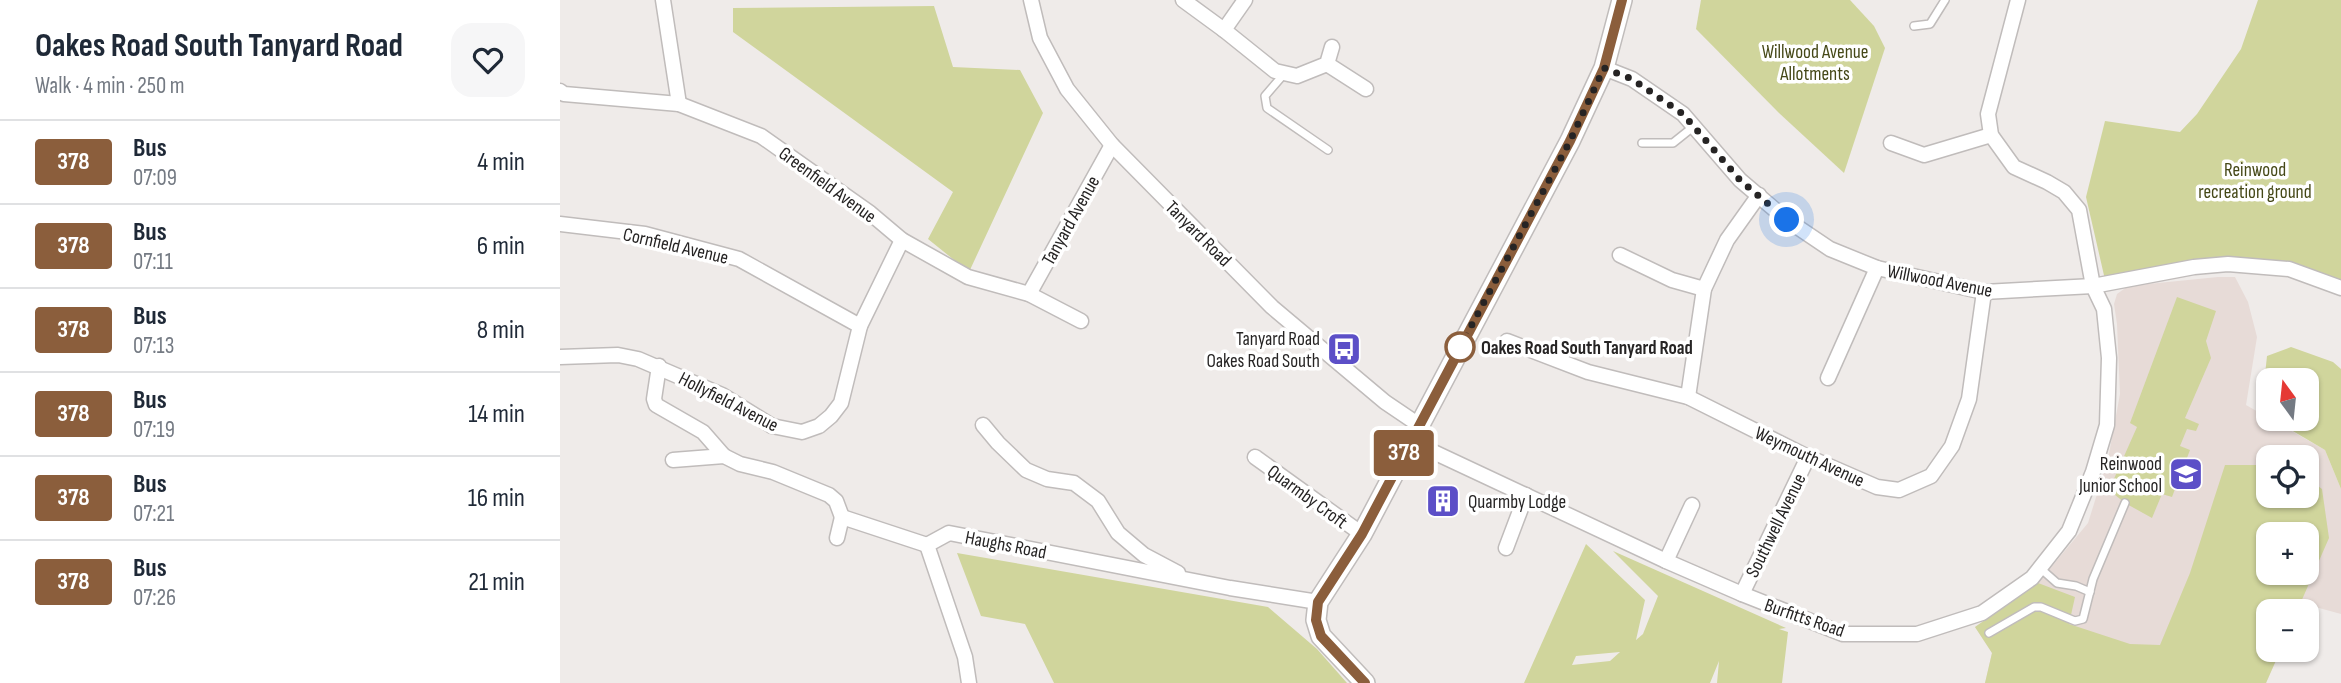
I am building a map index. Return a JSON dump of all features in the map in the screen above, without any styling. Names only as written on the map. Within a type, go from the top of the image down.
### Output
[{"type":"street","points":[[663,0],[679,104]]},
{"type":"street","name":"Tanyard Road","points":[[1031,0],[1040,38],[1067,89],[1112,145],[1272,307],[1385,402],[1415,433]]},
{"type":"street","points":[[1183,0],[1275,71],[1297,76],[1327,64]]},
{"type":"street","points":[[1224,30],[1245,0]]},
{"type":"street","points":[[1365,683],[1321,636],[1317,611],[1362,534],[1570,141],[1604,68],[1622,0]]},
{"type":"street","points":[[1891,143],[1924,155],[1991,135],[1988,114],[2018,0]]},
{"type":"street","points":[[1327,64],[1332,47]]},
{"type":"street","points":[[1327,64],[1366,89]]},
{"type":"street","name":"Willwood Avenue","points":[[1604,68],[1632,79],[1683,114],[1740,180],[1787,220],[1830,249],[1877,268],[1984,292],[2093,286],[2194,267],[2228,264],[2289,269],[2341,288]]},
{"type":"street","name":"Greenfield Avenue","points":[[560,91],[564,94],[679,104],[761,136],[902,240],[968,277],[1029,294],[1081,321]]},
{"type":"street","name":"Burfitts Road","points":[[1415,433],[1526,495],[1666,561],[1843,634],[1917,634],[1982,613],[2032,578],[2069,530],[2093,472],[2107,425],[2109,358],[2104,309],[2093,286],[2079,210],[2064,192],[2014,167],[1991,135]]},
{"type":"street","name":"Tanyard Avenue","points":[[1029,294],[1112,145]]},
{"type":"street","points":[[1688,397],[1704,289],[1727,240],[1759,195]]},
{"type":"street","name":"Cornfield Avenue","points":[[560,224],[645,234],[739,259],[860,327]]},
{"type":"street","name":"Hollyfield Avenue","points":[[560,357],[618,355],[659,366],[722,395],[772,426],[802,432],[819,426],[841,403],[860,327],[902,240]]},
{"type":"street","points":[[1620,255],[1672,280],[1704,289]]},
{"type":"street","points":[[1828,378],[1877,268]]},
{"type":"street","name":"Weymouth Avenue","points":[[1507,341],[1588,372],[1688,397],[1808,457],[1877,487],[1899,490],[1931,476],[1952,446],[1969,399],[1984,292]]},
{"type":"street","points":[[659,366],[654,399],[656,405],[703,432],[724,456],[829,495],[836,501],[842,517],[837,538]]},
{"type":"street","name":"Haughs Road","points":[[983,425],[1026,470],[1047,479],[1074,483],[1098,501],[1118,533],[1144,555],[1172,571],[1317,611]]},
{"type":"street","points":[[673,460],[724,456]]},
{"type":"street","name":"Quarmby Croft","points":[[1255,457],[1362,534]]},
{"type":"street","name":"Southwell Avenue","points":[[1742,594],[1808,457]]},
{"type":"street","points":[[1506,548],[1526,495]]},
{"type":"street","points":[[1666,561],[1692,505]]},
{"type":"street","points":[[842,517],[927,545],[965,657],[969,683]]},
{"type":"street","name":"Haughs Road","points":[[927,545],[949,533],[1230,588]]},
{"type":"lane","points":[[1914,26],[1930,24],[1945,0]]},
{"type":"lane","points":[[1284,74],[1265,96],[1267,108],[1328,150]]},
{"type":"lane","points":[[1642,143],[1673,143],[1694,126]]},
{"type":"lane","points":[[1989,633],[2034,607],[2041,607],[2075,621],[2083,619],[2093,579],[2125,503]]},
{"type":"lane","points":[[2040,568],[2057,583],[2076,586],[2090,592]]},
{"type":"shaded area","name":"Reinwood Junior School","points":[[2235,277],[2248,302],[2257,337],[2246,405],[2256,411],[2256,431],[2292,431],[2316,445],[2256,445],[2256,508],[2319,508],[2319,447],[2325,450],[2341,489],[2341,614],[2319,608],[2319,599],[2256,599],[2256,662],[2275,662],[2266,683],[1985,683],[1992,653],[1975,627],[2038,583],[2088,523],[2108,459],[2120,394],[2114,304],[2117,294],[2128,286]]},
{"type":"green space","name":"Willwood Avenue Allotments","points":[[1701,0],[1850,0],[1874,26],[1885,48],[1844,173],[1779,113],[1696,29]]},
{"type":"green space","name":"Reinwood recreation ground","points":[[2258,0],[2341,0],[2341,280],[2337,286],[2228,264],[2106,284],[2086,197],[2105,121],[2180,132],[2197,114],[2241,49]]},
{"type":"green space","points":[[934,6],[953,67],[1020,70],[1043,113],[969,272],[928,239],[953,192],[733,32],[733,8]]},
{"type":"green space","points":[[2177,297],[2216,311],[2206,341],[2211,358],[2185,418],[2199,424],[2196,431],[2187,429],[2180,446],[2190,450],[2172,497],[2162,494],[2152,518],[2125,503],[2109,490],[2137,427],[2130,423]]},
{"type":"green space","points":[[2291,347],[2333,362],[2341,369],[2341,489],[2325,450],[2293,431],[2319,431],[2319,368],[2266,368],[2267,356]]},
{"type":"green space","points":[[2225,465],[2256,465],[2256,508],[2319,508],[2319,487],[2322,489],[2329,538],[2319,561],[2319,522],[2256,522],[2256,585],[2308,585],[2302,599],[2256,599],[2256,662],[2275,662],[2266,683],[1985,683],[1992,653],[1975,627],[2038,583],[2075,597],[2069,624],[2130,644],[2160,645],[2190,573]]},
{"type":"green space","points":[[1586,544],[1645,600],[1636,640],[1643,634],[1658,596],[1613,551],[1786,628],[1779,629],[1788,632],[1782,683],[1717,683],[1719,661],[1710,683],[1524,683]],"holes":[[[1620,652],[1610,661],[1572,665],[1576,656]]]},
{"type":"green space","points":[[957,553],[1268,607],[1317,649],[1347,683],[1054,683],[1025,624],[981,616]]},
{"type":"bus line","name":"378","points":[[1365,683],[1321,636],[1316,620],[1318,602],[1362,534],[1570,141],[1604,68],[1622,0]]},
{"type":"place","name":"Oakes Road South Tanyard Road","points":[[1460,347]]},
{"type":"place","name":"Tanyard Road Oakes Road South","points":[[1344,349]]},
{"type":"place","name":"Reinwood Junior School","points":[[2186,474]]},
{"type":"place","name":"Quarmby Lodge","points":[[1443,501]]},
{"type":"route","points":[[1460,347],[1570,141],[1604,68],[1632,79],[1683,114],[1740,180],[1787,220]]}]
